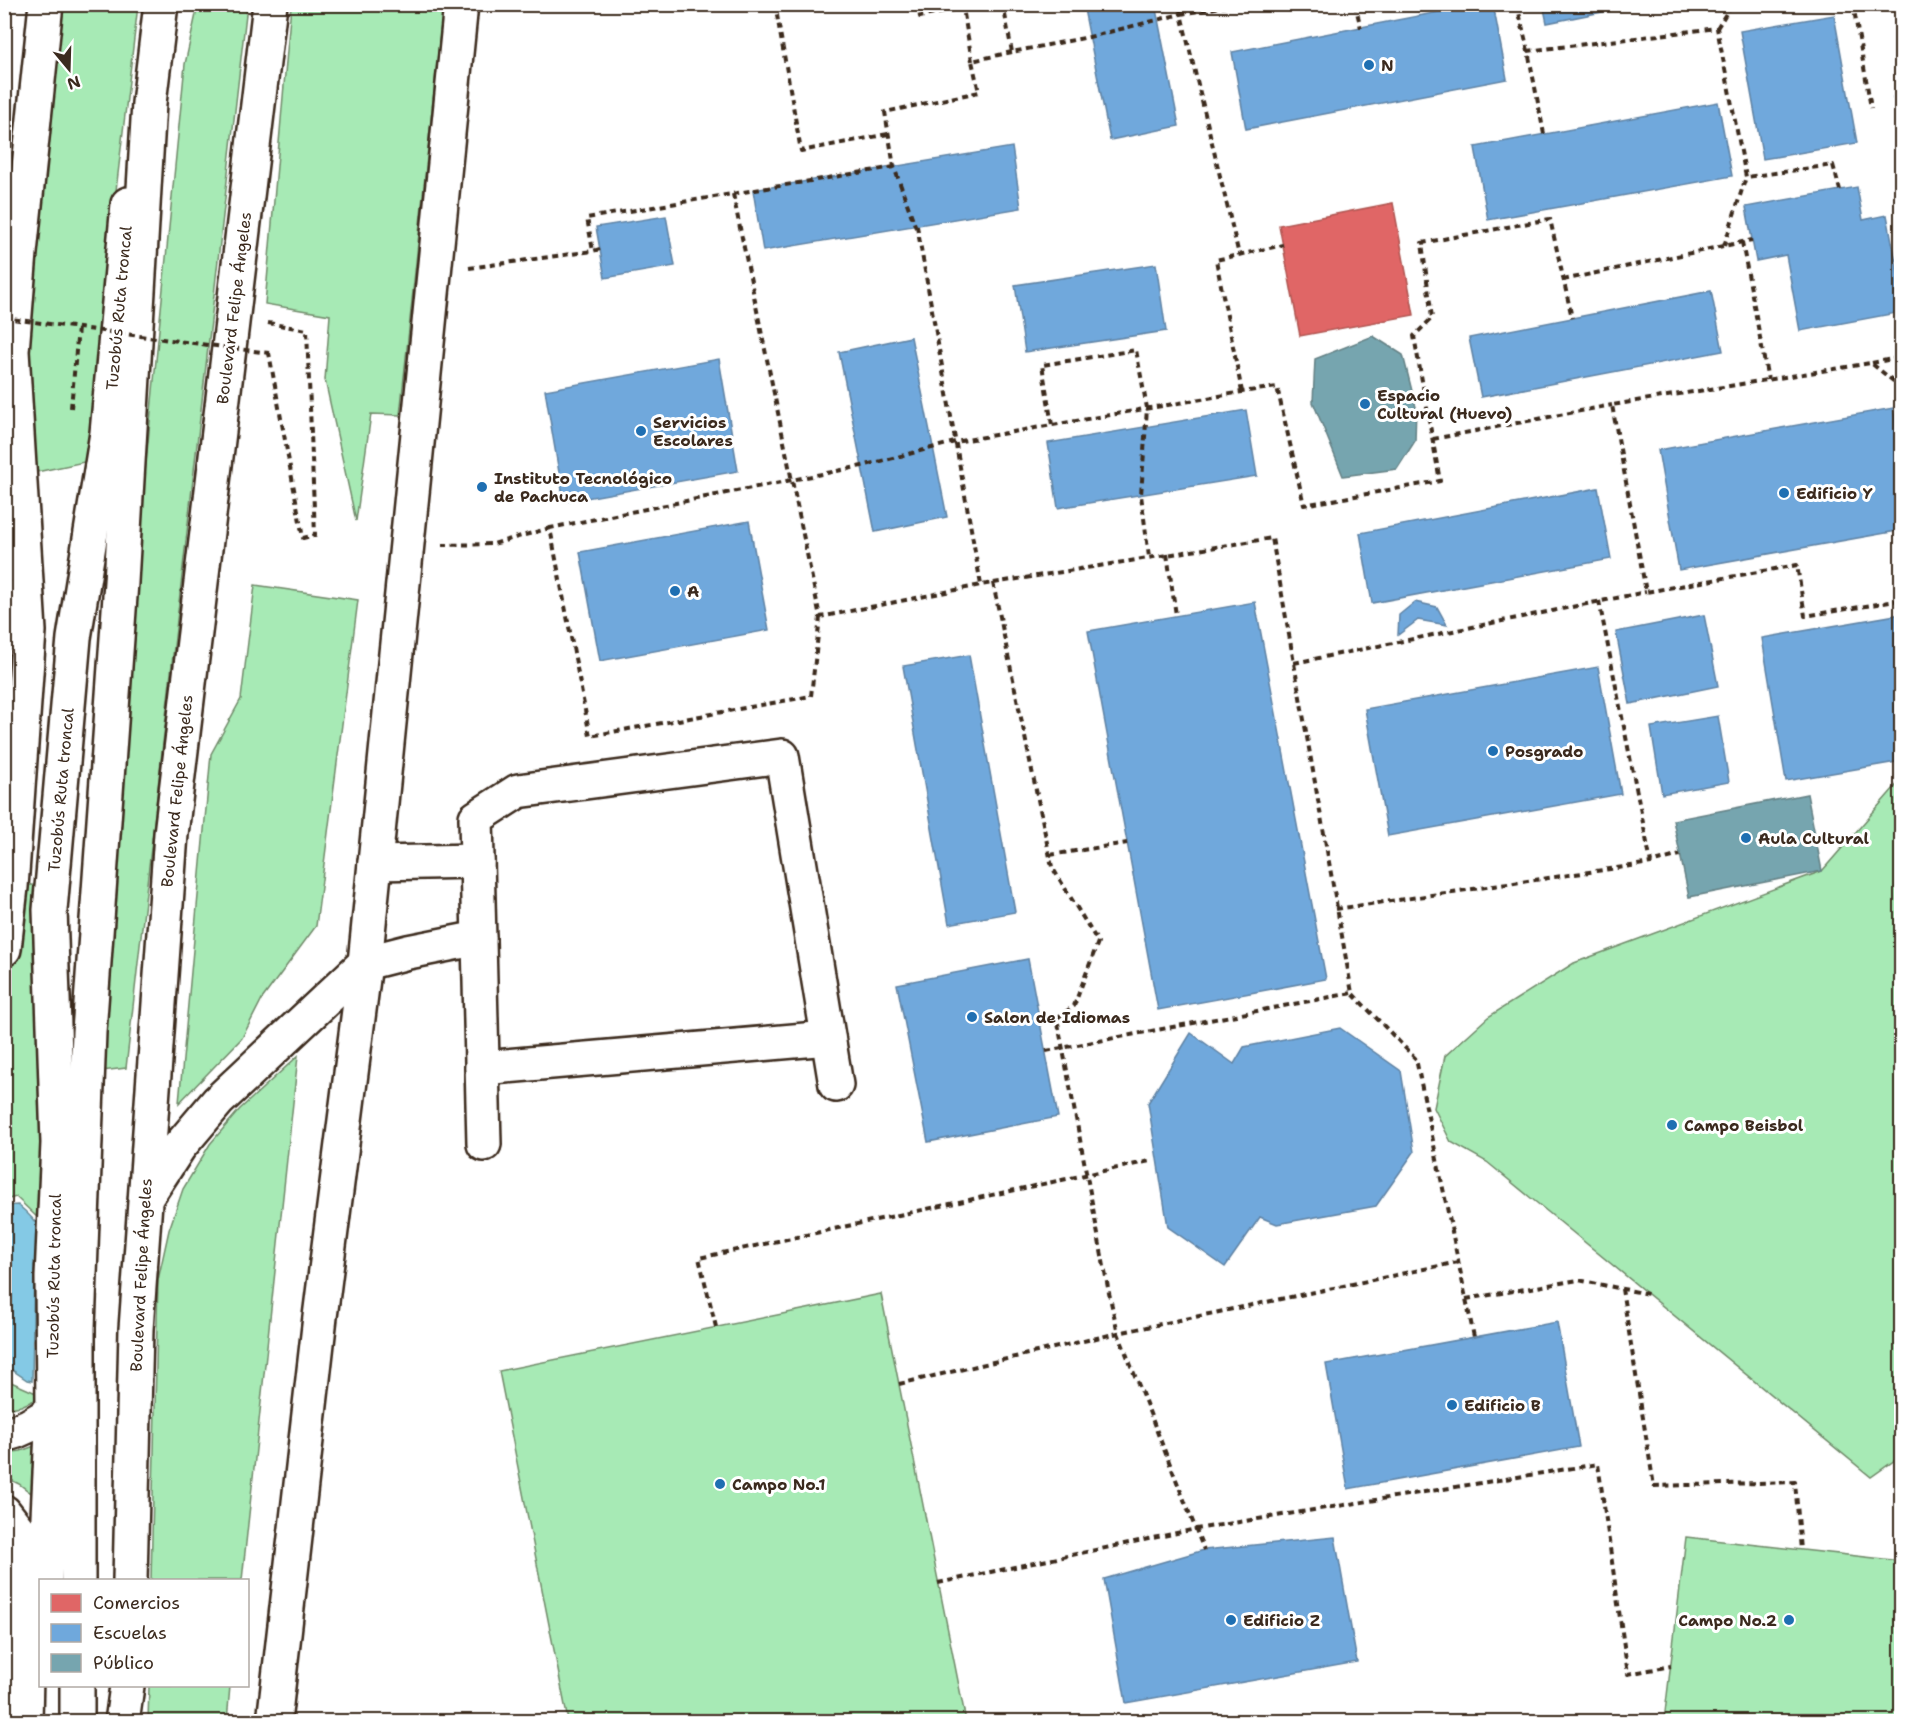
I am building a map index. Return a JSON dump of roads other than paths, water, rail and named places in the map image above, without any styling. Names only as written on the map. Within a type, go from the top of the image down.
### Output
[{"type":"main road","points":[[4,422],[46,4]]},
{"type":"main road","name":"Tuzobús Ruta troncal","points":[[45,1579],[53,1410],[52,1277],[58,1143],[50,910],[74,638],[107,433],[148,4]]},
{"type":"main road","points":[[78,1579],[78,1328],[89,1032],[120,594],[149,104],[161,4]]},
{"type":"main road","points":[[149,104],[175,4]]},
{"type":"main road","name":"Boulevard Felipe Ángeles","points":[[130,1579],[136,1329],[171,834],[270,4]]},
{"type":"main road","points":[[274,1722],[320,1317],[365,963],[461,4]]},
{"type":"main road","points":[[4,949],[11,887],[29,631],[12,351]]},
{"type":"main road","points":[[484,1144],[476,818],[518,791],[782,756],[836,1085]]},
{"type":"main road","points":[[375,863],[477,861]]},
{"type":"main road","points":[[146,1197],[179,1147],[218,1101],[365,963],[479,938]]},
{"type":"main road","points":[[482,1068],[828,1038]]},
{"type":"main road","points":[[4,1435],[20,1431],[40,1421],[53,1410]]},
{"type":"main road","points":[[4,1512],[18,1530],[26,1554],[28,1579],[25,1722]]},
{"type":"main road","points":[[43,1687],[43,1722]]},
{"type":"main road","points":[[76,1722],[77,1687]]},
{"type":"main road","points":[[124,1722],[128,1687]]},
{"type":"water","points":[[18,1205],[37,1225],[42,1245],[42,1265],[34,1265],[32,1381],[5,1365],[5,1206]]},
{"type":"place","name":"N","points":[[1369,65]]},
{"type":"place","name":"Espacio Cultural (Huevo)","points":[[1365,404]]},
{"type":"place","name":"Servicios Escolares","points":[[641,431]]},
{"type":"place","name":"Instituto Tecnológico de Pachuca","points":[[482,487]]},
{"type":"place","name":"Edificio Y","points":[[1784,493]]},
{"type":"place","name":"A","points":[[675,591]]},
{"type":"place","name":"Posgrado","points":[[1493,751]]},
{"type":"place","name":"Aula Cultural","points":[[1746,838]]},
{"type":"place","name":"Salon de Idiomas","points":[[972,1017]]},
{"type":"place","name":"Campo Beisbol","points":[[1672,1125]]},
{"type":"place","name":"Edificio B","points":[[1452,1405]]},
{"type":"place","name":"Campo No.1","points":[[720,1484]]},
{"type":"place","name":"Edificio Z","points":[[1231,1620]]},
{"type":"place","name":"Campo No.2","points":[[1789,1620]]}]
